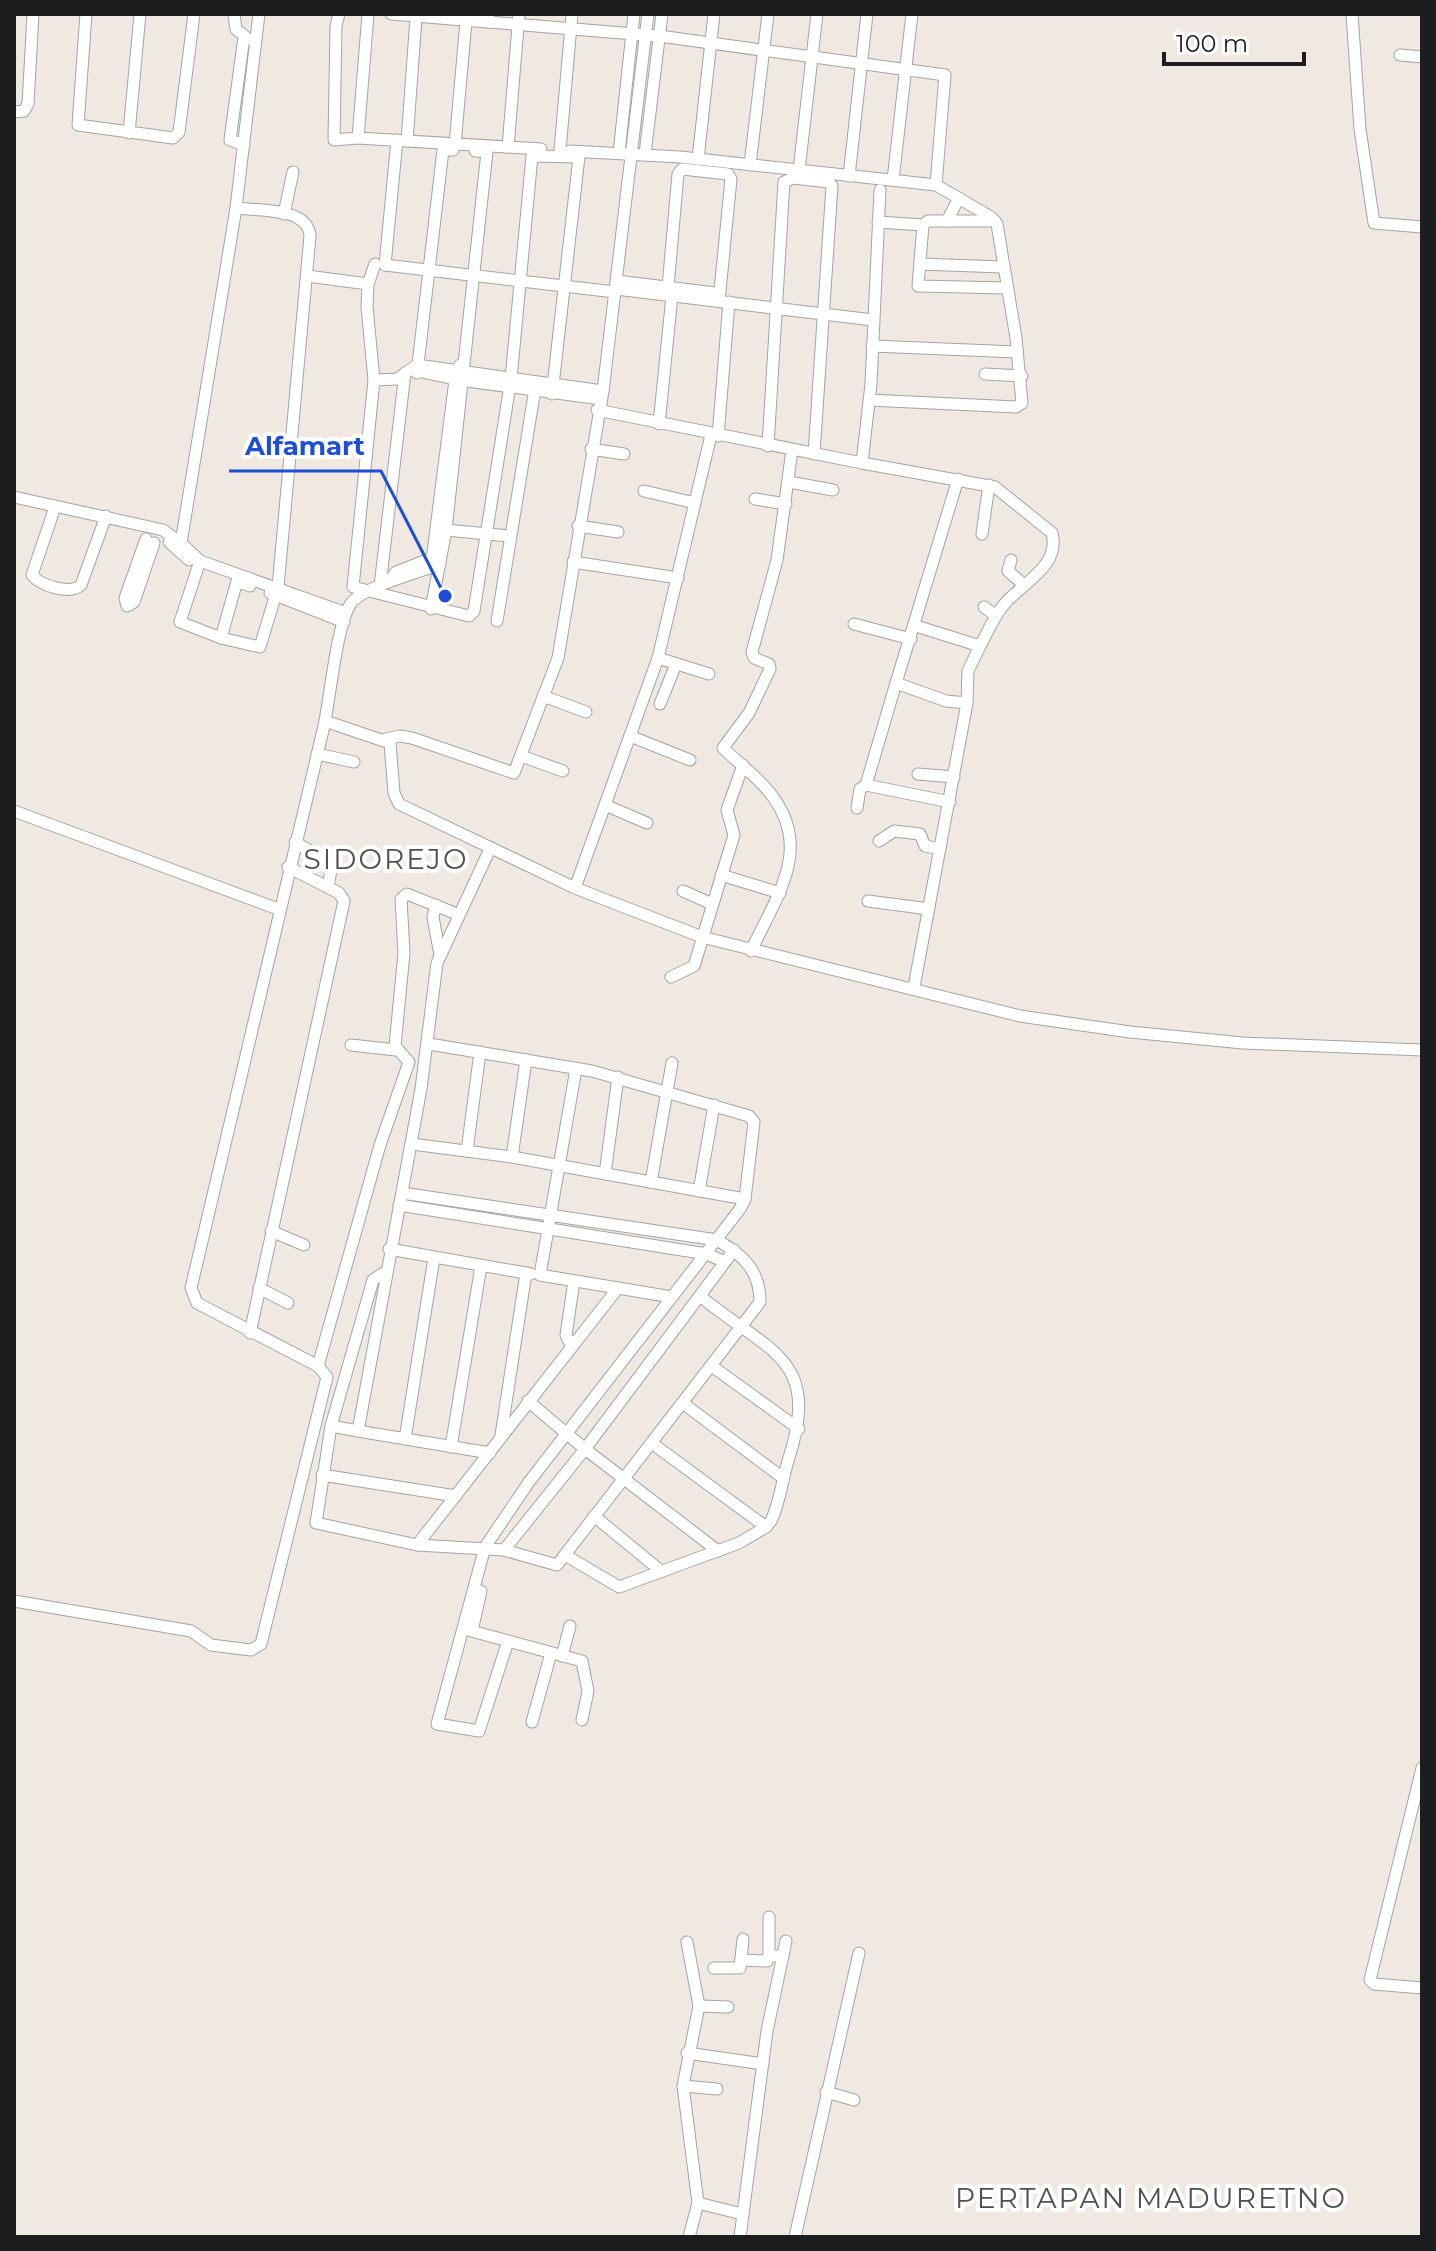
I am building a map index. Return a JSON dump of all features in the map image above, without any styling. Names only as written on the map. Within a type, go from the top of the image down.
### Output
[{"type":"street","points":[[14,112],[24,111],[28,104],[33,14]]},
{"type":"street","points":[[86,14],[76,119],[78,125],[177,136],[194,14]]},
{"type":"street","points":[[129,133],[140,14]]},
{"type":"street","points":[[175,540],[236,208],[259,14]]},
{"type":"street","points":[[339,14],[336,26],[334,140],[358,138],[645,154],[936,185],[995,221],[1022,376],[1022,403],[1016,407],[869,400]]},
{"type":"street","points":[[358,138],[368,14]]},
{"type":"street","points":[[391,14],[466,21],[488,18],[518,20],[571,30],[659,36],[764,49],[947,76],[936,185]]},
{"type":"street","points":[[560,150],[572,14]]},
{"type":"street","points":[[325,721],[386,739],[400,736],[412,738],[514,773],[557,662],[600,400],[616,287],[634,14]]},
{"type":"street","points":[[624,153],[648,14]]},
{"type":"street","points":[[645,154],[662,14]]},
{"type":"street","points":[[698,159],[714,14]]},
{"type":"street","points":[[750,165],[768,14]]},
{"type":"street","points":[[799,170],[817,14]]},
{"type":"street","points":[[849,176],[867,14]]},
{"type":"street","points":[[893,180],[912,14]]},
{"type":"street","points":[[1352,14],[1360,129],[1374,223],[1422,227]]},
{"type":"street","points":[[229,15],[244,37],[256,42]]},
{"type":"street","points":[[416,18],[384,263],[473,276],[564,286],[670,292],[873,317]]},
{"type":"street","points":[[508,147],[518,20]]},
{"type":"street","points":[[455,145],[466,21]]},
{"type":"street","points":[[244,37],[230,140],[244,145]]},
{"type":"street","points":[[1400,55],[1422,57]]},
{"type":"street","points":[[380,586],[429,270],[443,150],[487,152],[431,609]]},
{"type":"street","points":[[375,264],[368,284],[374,380],[351,583],[380,586],[431,609],[472,616],[510,383],[532,156],[579,157],[553,390]]},
{"type":"street","points":[[575,888],[658,658],[695,503],[715,436],[731,179],[728,174],[679,170],[659,424]]},
{"type":"street","points":[[284,214],[293,172]]},
{"type":"street","points":[[768,446],[784,182],[793,178],[829,182],[832,186],[814,454]]},
{"type":"street","points":[[862,463],[869,400],[880,190]]},
{"type":"street","points":[[947,221],[959,198]]},
{"type":"street","points":[[199,564],[180,622],[221,638],[260,647],[277,591],[310,228],[299,216],[236,208]]},
{"type":"street","points":[[878,222],[923,225],[928,221],[995,221]]},
{"type":"street","points":[[923,225],[920,287],[1006,288]]},
{"type":"street","points":[[920,264],[1002,267]]},
{"type":"street","points":[[307,276],[368,284]]},
{"type":"street","points":[[872,346],[1017,352]]},
{"type":"street","points":[[374,380],[397,379],[413,370],[461,373],[600,400],[659,424],[715,436],[989,485],[1052,533],[1052,556],[996,616],[967,678],[967,701],[950,802],[914,987]]},
{"type":"street","points":[[985,374],[1022,376]]},
{"type":"street","points":[[497,621],[535,387]]},
{"type":"street","points":[[591,449],[624,454]]},
{"type":"street","points":[[754,951],[792,859],[787,825],[765,786],[726,743],[749,713],[770,669],[769,664],[754,658],[752,652],[777,560],[792,450]]},
{"type":"street","points":[[857,808],[860,789],[866,785],[916,626],[958,479]]},
{"type":"street","points":[[789,482],[833,490]]},
{"type":"street","points":[[982,534],[989,485]]},
{"type":"street","points":[[644,491],[695,503]]},
{"type":"street","points":[[14,497],[104,520],[145,535],[175,540],[199,564],[237,581],[350,609]]},
{"type":"street","points":[[755,499],[786,504]]},
{"type":"street","points":[[14,504],[104,520]]},
{"type":"street","points":[[53,513],[32,575],[37,581],[68,590],[81,585],[104,520]]},
{"type":"street","points":[[437,561],[446,530],[444,514]]},
{"type":"street","points":[[578,526],[618,532]]},
{"type":"street","points":[[446,530],[509,536]]},
{"type":"street","points":[[145,535],[175,540]]},
{"type":"street","points":[[145,535],[134,602],[127,606],[125,598],[145,535]]},
{"type":"street","points":[[1011,560],[1008,571],[1024,585]]},
{"type":"street","points":[[14,1601],[191,1631],[211,1645],[251,1650],[259,1648],[278,1584],[326,1373],[197,1303],[191,1288],[350,609],[394,573],[408,572],[437,561]]},
{"type":"street","points":[[573,562],[678,578]]},
{"type":"street","points":[[199,564],[277,591]]},
{"type":"street","points":[[221,638],[237,581]]},
{"type":"street","points":[[984,607],[996,616]]},
{"type":"street","points":[[854,624],[911,639]]},
{"type":"street","points":[[916,626],[980,646]]},
{"type":"street","points":[[658,658],[709,674]]},
{"type":"street","points":[[660,704],[676,664]]},
{"type":"street","points":[[897,680],[946,701],[967,701]]},
{"type":"street","points":[[543,696],[586,712]]},
{"type":"street","points":[[630,736],[690,760]]},
{"type":"street","points":[[386,739],[392,748],[394,793],[399,804],[575,888],[702,937],[914,987],[1020,1016],[1116,1031],[1243,1043],[1422,1050]]},
{"type":"street","points":[[317,754],[354,762]]},
{"type":"street","points":[[521,756],[563,771]]},
{"type":"street","points":[[671,977],[694,966],[734,835],[728,803],[743,765]]},
{"type":"street","points":[[918,774],[954,777]]},
{"type":"street","points":[[866,785],[950,802]]},
{"type":"street","points":[[605,805],[647,823]]},
{"type":"street","points":[[14,811],[278,909]]},
{"type":"street","points":[[879,841],[894,831],[920,834],[925,846],[940,849]]},
{"type":"street","points":[[295,842],[332,864],[328,887]]},
{"type":"street","points":[[358,1431],[389,1249],[425,1068],[433,983],[440,955],[457,914],[490,849]]},
{"type":"street","points":[[250,1333],[344,901],[343,896],[288,867]]},
{"type":"street","points":[[721,875],[780,893]]},
{"type":"street","points":[[683,891],[712,904]]},
{"type":"street","points":[[396,1050],[404,953],[401,899],[407,894],[457,914]]},
{"type":"street","points":[[868,901],[929,909]]},
{"type":"street","points":[[436,905],[433,917],[440,955]]},
{"type":"street","points":[[429,1044],[618,1077],[749,1116],[754,1122],[745,1199],[707,1254],[510,1507],[437,1715],[440,1726],[477,1732],[481,1729],[508,1641]]},
{"type":"street","points":[[351,1045],[396,1050],[409,1062],[425,1068]]},
{"type":"street","points":[[467,1151],[480,1052]]},
{"type":"street","points":[[512,1157],[526,1060]]},
{"type":"street","points":[[318,1366],[380,1145],[409,1062]]},
{"type":"street","points":[[651,1182],[672,1063]]},
{"type":"street","points":[[540,1275],[576,1069]]},
{"type":"street","points":[[605,1174],[618,1077]]},
{"type":"street","points":[[699,1191],[714,1105]]},
{"type":"street","points":[[412,1144],[512,1157],[745,1199]]},
{"type":"street","points":[[401,1199],[547,1222],[707,1254],[725,1262]]},
{"type":"street","points":[[385,1272],[373,1280],[331,1426],[317,1525],[417,1545],[494,1548],[554,1565],[713,1367],[761,1298],[751,1266],[717,1240],[547,1222]]},
{"type":"street","points":[[271,1231],[304,1245]]},
{"type":"street","points":[[389,1249],[672,1297]]},
{"type":"street","points":[[494,1548],[585,1449],[734,1250]]},
{"type":"street","points":[[405,1439],[434,1258]]},
{"type":"street","points":[[451,1447],[481,1266]]},
{"type":"street","points":[[500,1439],[526,1273]]},
{"type":"street","points":[[572,1347],[566,1335],[574,1281]]},
{"type":"street","points":[[259,1288],[288,1303]]},
{"type":"street","points":[[417,1545],[618,1288]]},
{"type":"street","points":[[565,1555],[615,1586],[718,1551],[766,1527],[777,1509],[783,1478],[799,1429],[801,1398],[791,1371],[782,1358],[700,1296]]},
{"type":"street","points":[[713,1367],[799,1429]]},
{"type":"street","points":[[528,1401],[567,1436],[718,1551]]},
{"type":"street","points":[[684,1404],[783,1478]]},
{"type":"street","points":[[331,1426],[490,1453]]},
{"type":"street","points":[[653,1444],[766,1527]]},
{"type":"street","points":[[322,1475],[456,1496]]},
{"type":"street","points":[[594,1516],[661,1571]]},
{"type":"street","points":[[532,1722],[556,1654],[570,1626]]},
{"type":"street","points":[[468,1630],[584,1664],[588,1691],[582,1720]]},
{"type":"street","points":[[1422,1768],[1370,1980],[1374,1984],[1422,1988]]},
{"type":"street","points":[[741,1960],[767,1961],[769,1917]]},
{"type":"street","points":[[714,1968],[740,1968],[743,1939]]},
{"type":"street","points":[[740,2237],[763,2064],[786,1941]]},
{"type":"street","points":[[687,1942],[699,2006],[687,2053],[683,2086],[698,2203],[689,2237]]},
{"type":"street","points":[[795,2237],[859,1953]]},
{"type":"street","points":[[769,1955],[783,1957]]},
{"type":"street","points":[[699,2006],[728,2007]]},
{"type":"street","points":[[687,2053],[763,2064]]},
{"type":"street","points":[[683,2086],[717,2089]]},
{"type":"street","points":[[826,2092],[854,2100]]},
{"type":"street","points":[[698,2203],[742,2214]]},
{"type":"place","name":"Alfamart","points":[[445,596]]},
{"type":"district","name":"SIDOREJO","points":[[386,859]]},
{"type":"district","name":"PERTAPAN MADURETNO","points":[[1151,2198]]}]
